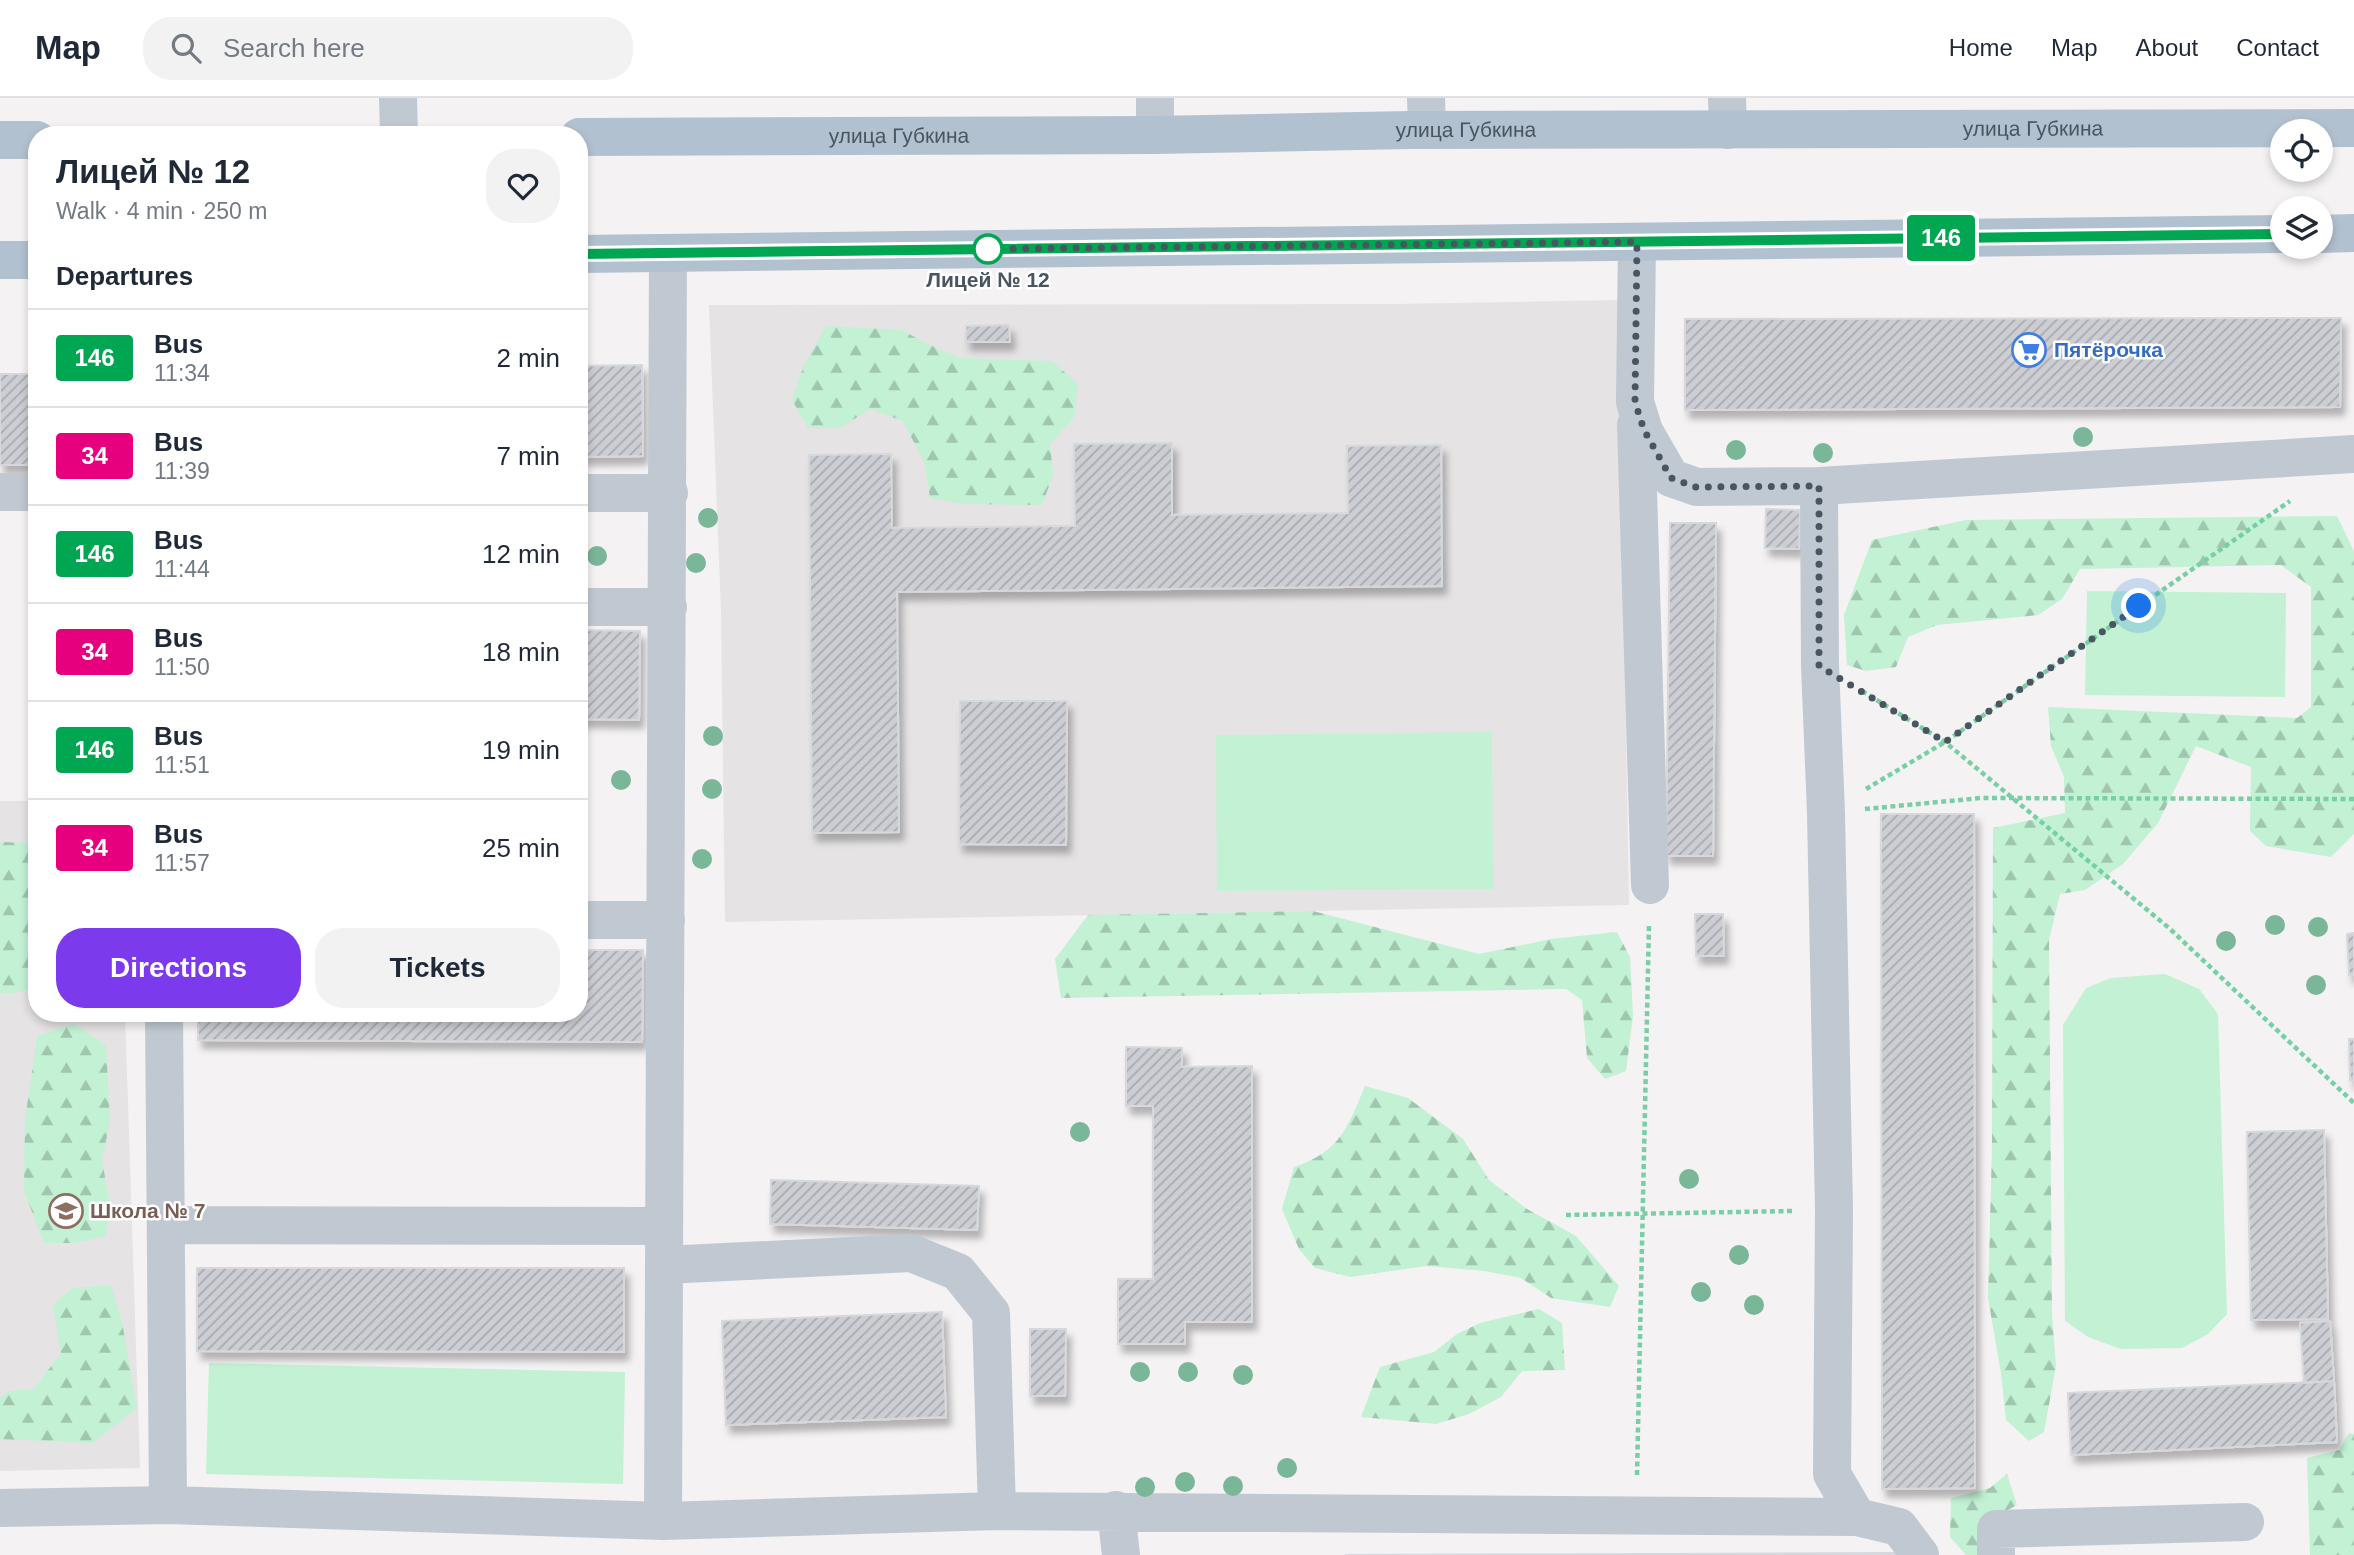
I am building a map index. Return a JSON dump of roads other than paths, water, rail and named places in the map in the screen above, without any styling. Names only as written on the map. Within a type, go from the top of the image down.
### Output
[{"type":"main road","name":"улица Губкина","points":[[588,137],[1155,135],[1427,114],[1728,114],[2354,128]]},
{"type":"main road","points":[[0,140],[28,140]]},
{"type":"main road","points":[[2333,234],[2354,233]]},
{"type":"main road","points":[[588,254],[2270,234]]},
{"type":"main road","points":[[0,260],[28,260]]},
{"type":"lane","points":[[398,98],[399,126]]},
{"type":"lane","points":[[1155,98],[1155,135]]},
{"type":"lane","points":[[1637,242],[1635,402],[1650,885]]},
{"type":"lane","points":[[663,1521],[668,253]]},
{"type":"lane","points":[[1635,402],[1644,430],[1671,478],[1696,487],[1819,486],[2354,454]]},
{"type":"lane","points":[[1819,486],[1819,666],[1826,813],[1834,1210],[1832,1474],[1857,1517]]},
{"type":"lane","points":[[0,492],[28,492]]},
{"type":"lane","points":[[588,493],[669,493]]},
{"type":"lane","points":[[588,607],[668,607]]},
{"type":"lane","points":[[588,920],[666,920]]},
{"type":"lane","points":[[164,1022],[168,1504]]},
{"type":"lane","points":[[166,1225],[664,1226]]},
{"type":"lane","points":[[664,1265],[911,1253],[958,1272],[991,1313],[997,1511]]},
{"type":"lane","points":[[0,1508],[168,1504],[663,1521],[1116,1510],[1857,1517],[1899,1527],[1920,1555]]},
{"type":"lane","points":[[1116,1510],[1121,1555]]},
{"type":"lane","points":[[1996,1555],[1996,1530],[2245,1522]]},
{"type":"place","name":"Лицей № 12","points":[[988,249]]},
{"type":"place","name":"Пятёрочка","points":[[2029,350]]},
{"type":"place","name":"Школа № 7","points":[[66,1211]]}]
